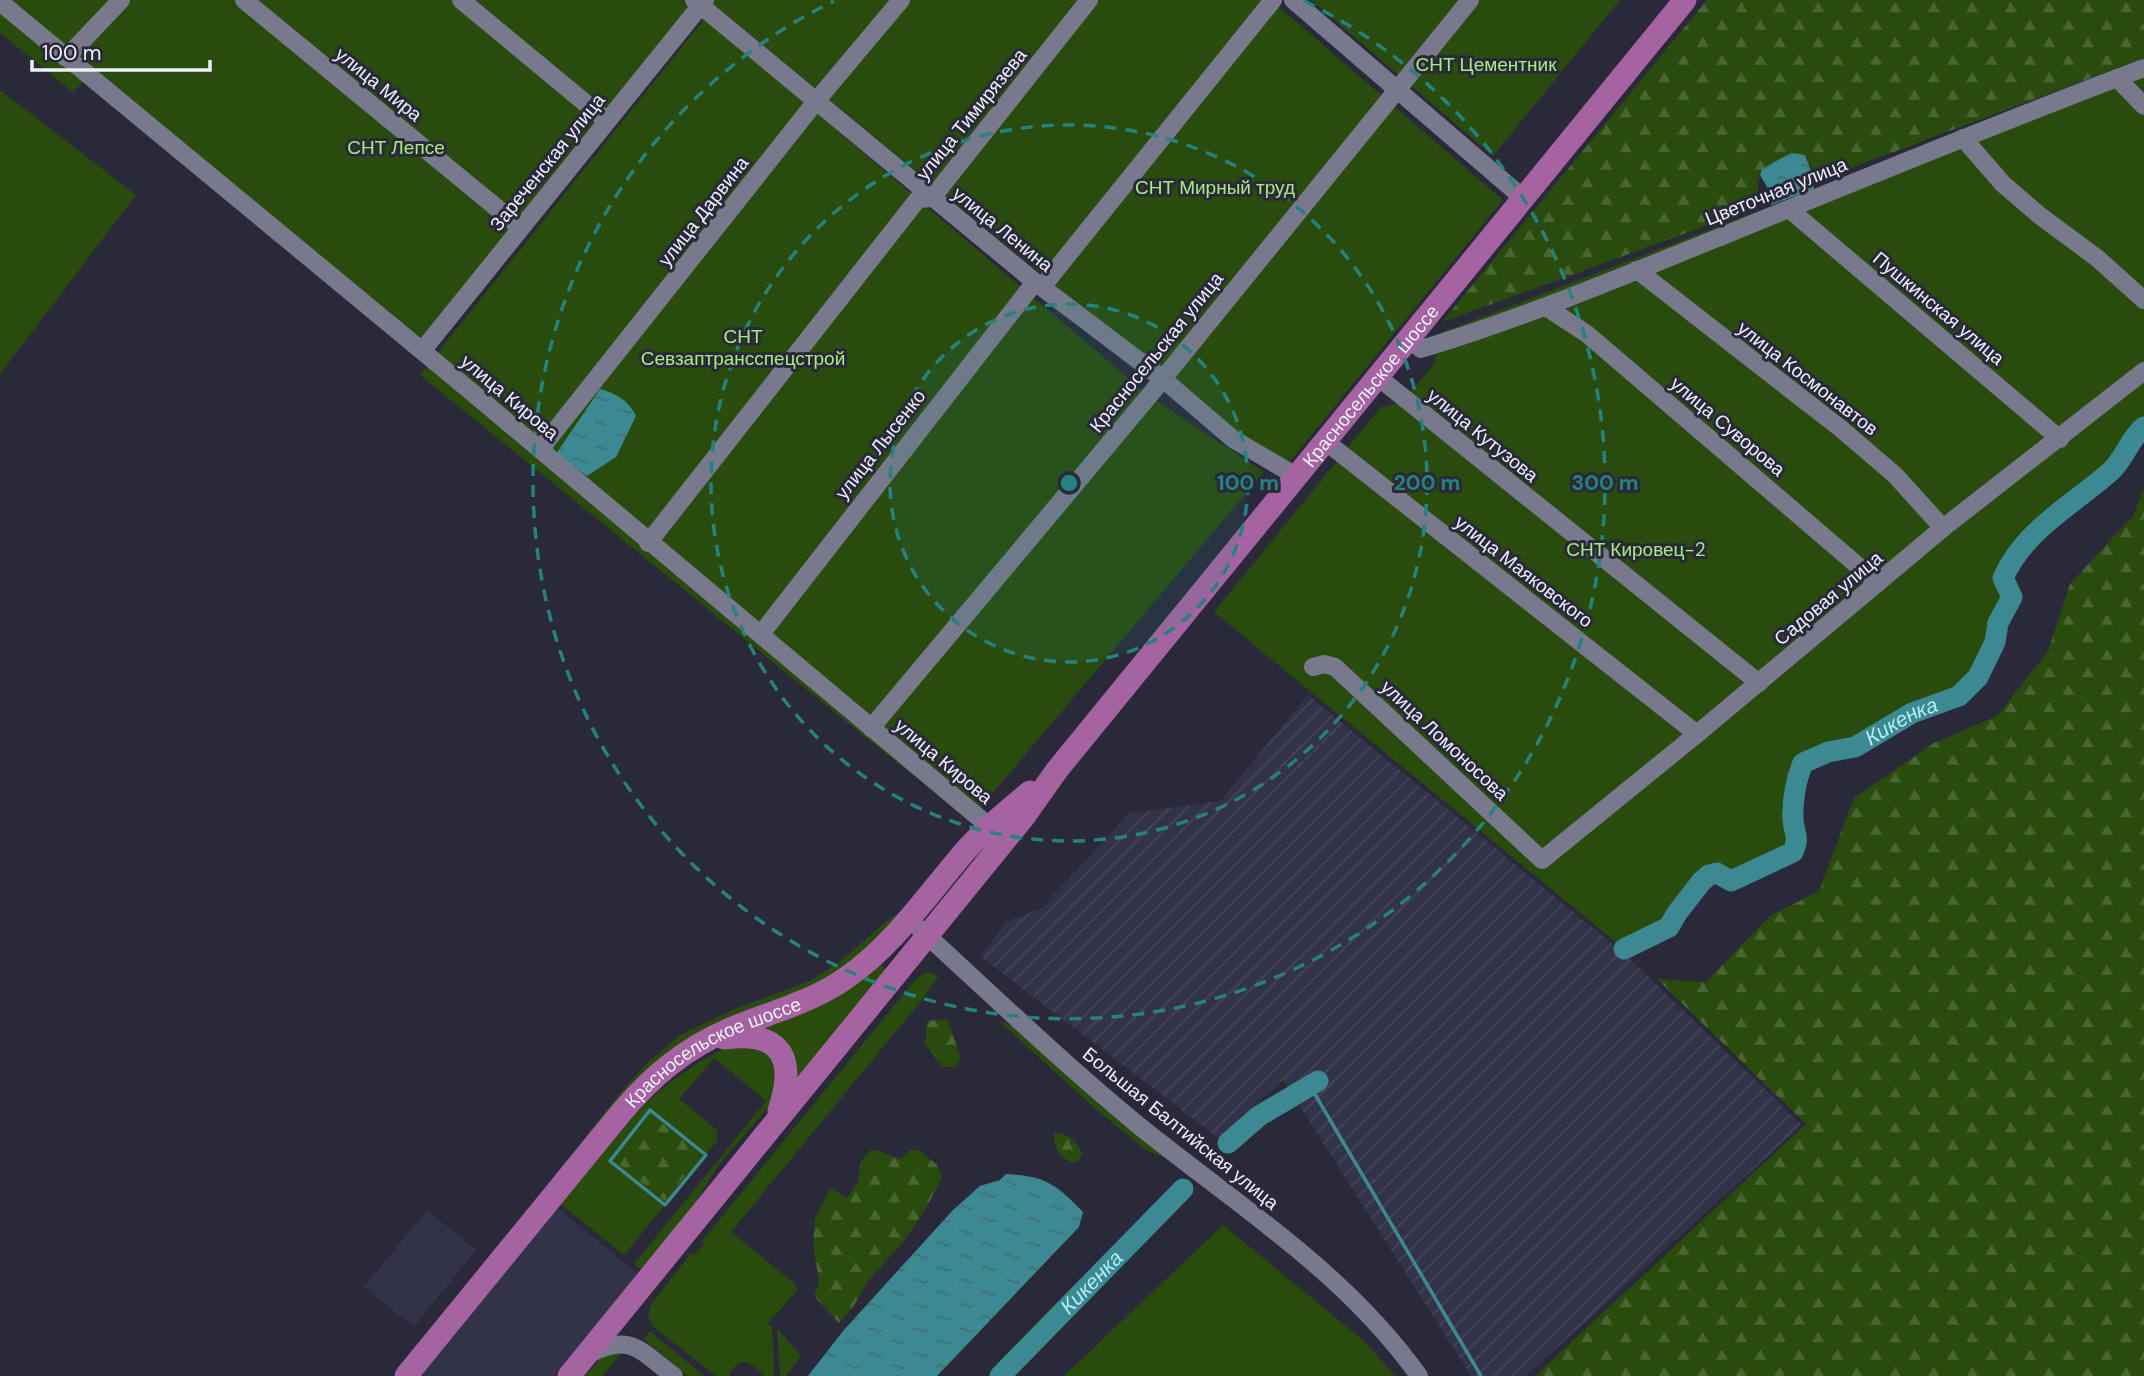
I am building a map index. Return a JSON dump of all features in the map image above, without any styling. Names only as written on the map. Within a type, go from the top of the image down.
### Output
[{"type":"main road","name":"Красносельское шоссе","points":[[569,1376],[1023,817],[1056,770],[1377,377],[1415,344],[1524,199],[1685,0]]},
{"type":"main road","name":"Красносельское шоссе","points":[[406,1376],[640,1090],[688,1050],[831,988],[870,959],[969,847],[1056,770]]},
{"type":"main road","points":[[706,1041],[746,1035],[761,1037],[775,1045],[784,1058],[787,1072],[786,1089],[776,1121]]},
{"type":"street","points":[[66,58],[121,0]]},
{"type":"street","name":"улица Мира","points":[[244,0],[520,227]]},
{"type":"street","points":[[461,0],[607,121]]},
{"type":"street","name":"улица Дарвина","points":[[542,451],[546,442],[817,100],[901,0]]},
{"type":"street","name":"улица Тимирязева","points":[[648,543],[918,199],[932,198],[1089,0]]},
{"type":"street","name":"улица Лысенко","points":[[761,634],[1038,284],[1273,0]]},
{"type":"street","points":[[1293,0],[1524,199]]},
{"type":"street","name":"Красносельская улица","points":[[871,728],[1163,379],[1396,88],[1470,0]]},
{"type":"street","name":"улица Кирова","points":[[0,2],[990,827]]},
{"type":"street","name":"Зареченская улица","points":[[422,351],[700,2]]},
{"type":"street","name":"улица Ленина","points":[[700,2],[1038,284],[1163,379],[1233,439],[1296,476]]},
{"type":"street","name":"Цветочная улица","points":[[1415,344],[1468,335],[1546,307],[1963,138],[2144,68]]},
{"type":"street","points":[[2117,78],[2144,106]]},
{"type":"street","points":[[1963,138],[2003,184],[2097,258],[2144,300]]},
{"type":"street","name":"Пушкинская улица","points":[[1789,209],[2060,439]]},
{"type":"street","name":"улица Космонавтов","points":[[1637,270],[1840,428],[1886,467],[1943,528]]},
{"type":"street","name":"улица Суворова","points":[[1546,307],[1587,334],[1878,583]]},
{"type":"street","name":"Садовая улица","points":[[1542,860],[1943,528],[2144,371]]},
{"type":"street","name":"улица Кутузова","points":[[1377,377],[1759,683]]},
{"type":"street","name":"улица Маяковского","points":[[1325,442],[1697,734]]},
{"type":"street","name":"улица Ломоносова","points":[[1313,667],[1324,664],[1335,667],[1542,860]]},
{"type":"street","name":"Большая Балтийская улица","points":[[908,919],[1100,1093],[1317,1263],[1384,1331],[1419,1376]]},
{"type":"street","points":[[632,1298],[626,1320],[634,1346]]},
{"type":"street","points":[[585,1356],[617,1342],[634,1346],[674,1376]]},
{"type":"shaded area","points":[[1308,695],[1627,956],[1802,1125],[1526,1376],[1471,1376],[1283,1080],[1218,1138],[980,956],[1006,922],[1040,909],[1130,813],[1220,801]]},
{"type":"shaded area","points":[[556,1207],[638,1274],[555,1376],[419,1376]]},
{"type":"shaded area","points":[[427,1210],[476,1250],[414,1327],[364,1287]]},
{"type":"green space","name":"СНТ Лепсе","points":[[0,0],[696,0],[414,354],[83,82],[73,92],[0,33]]},
{"type":"green space","name":"СНТ Мирный труд","points":[[708,0],[1271,0],[1503,200],[1287,465],[1236,434]]},
{"type":"green space","name":"СНТ Цементник","points":[[1311,0],[1620,0],[1493,156]]},
{"type":"green space","points":[[1707,0],[2144,0],[2144,58],[1819,180],[1805,155],[1762,169],[1758,182],[1758,207],[1442,322]]},
{"type":"green space","name":"СНТ Севзаптрансспецстрой","points":[[705,18],[1149,396],[1264,472],[970,820],[420,375]]},
{"type":"green space","name":"СНТ Кировец-2","points":[[2144,63],[2144,427],[2111,471],[2051,519],[2012,561],[2003,578],[2012,597],[1998,623],[1995,642],[1978,677],[1959,696],[1912,713],[1855,747],[1828,752],[1803,763],[1795,789],[1793,820],[1798,839],[1793,852],[1737,887],[1717,873],[1709,875],[1677,913],[1669,927],[1624,949],[1214,612],[1380,408],[1403,402],[1433,365],[1443,332]]},
{"type":"green space","points":[[0,90],[136,195],[0,374]]},
{"type":"green space","points":[[2144,488],[2144,1376],[1535,1376],[1806,1124],[1657,979],[1706,982],[1770,916],[1819,891],[1854,798],[1934,743],[1997,716],[2048,651],[2070,584],[2133,516]]},
{"type":"green space","points":[[906,908],[875,944],[830,979],[722,1025],[547,1186],[620,1093],[647,1063],[680,1035],[735,1009],[810,981],[838,963],[889,919]]},
{"type":"green space","points":[[879,962],[888,971],[795,1081],[759,1028]]},
{"type":"green space","points":[[931,972],[938,977],[921,1001],[731,1232],[795,1284],[797,1291],[768,1323],[772,1327],[774,1376],[765,1376],[751,1364],[741,1362],[729,1376],[716,1376],[654,1327],[648,1317],[650,1306],[691,1253],[694,1255],[704,1244],[702,1241],[915,980]]},
{"type":"green space","points":[[998,1020],[1011,1025],[1101,1106],[1163,1157],[1146,1150],[1098,1111]]},
{"type":"green space","points":[[927,1021],[948,1021],[961,1058],[955,1067],[943,1067],[925,1044]]},
{"type":"green space","points":[[736,1044],[765,1048],[780,1072],[771,1104],[718,1166],[687,1216],[643,1271],[634,1264],[766,1101],[714,1058],[679,1099],[717,1130],[717,1141],[624,1255],[558,1202],[617,1133],[660,1091],[708,1057]]},
{"type":"green space","points":[[650,1114],[702,1154],[665,1201],[614,1160]]},
{"type":"green space","points":[[1054,1133],[1068,1136],[1078,1146],[1082,1155],[1075,1163],[1059,1152]]},
{"type":"green space","points":[[871,1150],[901,1159],[910,1150],[919,1150],[937,1165],[942,1178],[904,1241],[868,1281],[853,1307],[839,1323],[814,1296],[819,1282],[813,1244],[815,1218],[830,1189],[848,1197],[858,1181],[861,1161]]},
{"type":"green space","points":[[1223,1225],[1364,1341],[1395,1376],[1064,1376]]},
{"type":"green space","points":[[777,1328],[801,1356],[786,1376],[780,1376]]},
{"type":"green space","points":[[650,1331],[704,1376],[687,1376],[644,1339]]},
{"type":"green space","points":[[605,1353],[621,1353],[602,1376],[585,1376]]},
{"type":"water","points":[[1791,153],[1805,155],[1812,173],[1814,189],[1771,205],[1773,197],[1760,175],[1762,169]]},
{"type":"water","points":[[600,389],[621,398],[636,416],[616,457],[587,476],[556,454]]},
{"type":"water","points":[[1006,1174],[1031,1177],[1057,1188],[1083,1212],[1079,1227],[937,1376],[808,1376],[843,1331],[953,1210],[980,1186],[1000,1180]]},
{"type":"waterway","name":"Кикенка","points":[[1624,949],[1669,927],[1677,913],[1709,875],[1717,873],[1731,881],[1793,852],[1796,839],[1794,798],[1803,763],[1828,752],[1855,747],[1912,713],[1959,696],[1978,677],[1995,642],[1998,623],[2012,597],[2003,578],[2012,561],[2051,519],[2111,471],[2144,427]]},
{"type":"waterway","name":"Кикенка","points":[[1228,1143],[1259,1116],[1318,1081]]},
{"type":"waterway","points":[[1310,1086],[1481,1376]]},
{"type":"waterway","points":[[650,1110],[706,1155],[665,1205],[610,1161],[650,1110]]},
{"type":"waterway","name":"Кикенка","points":[[1000,1376],[1183,1189]]}]
